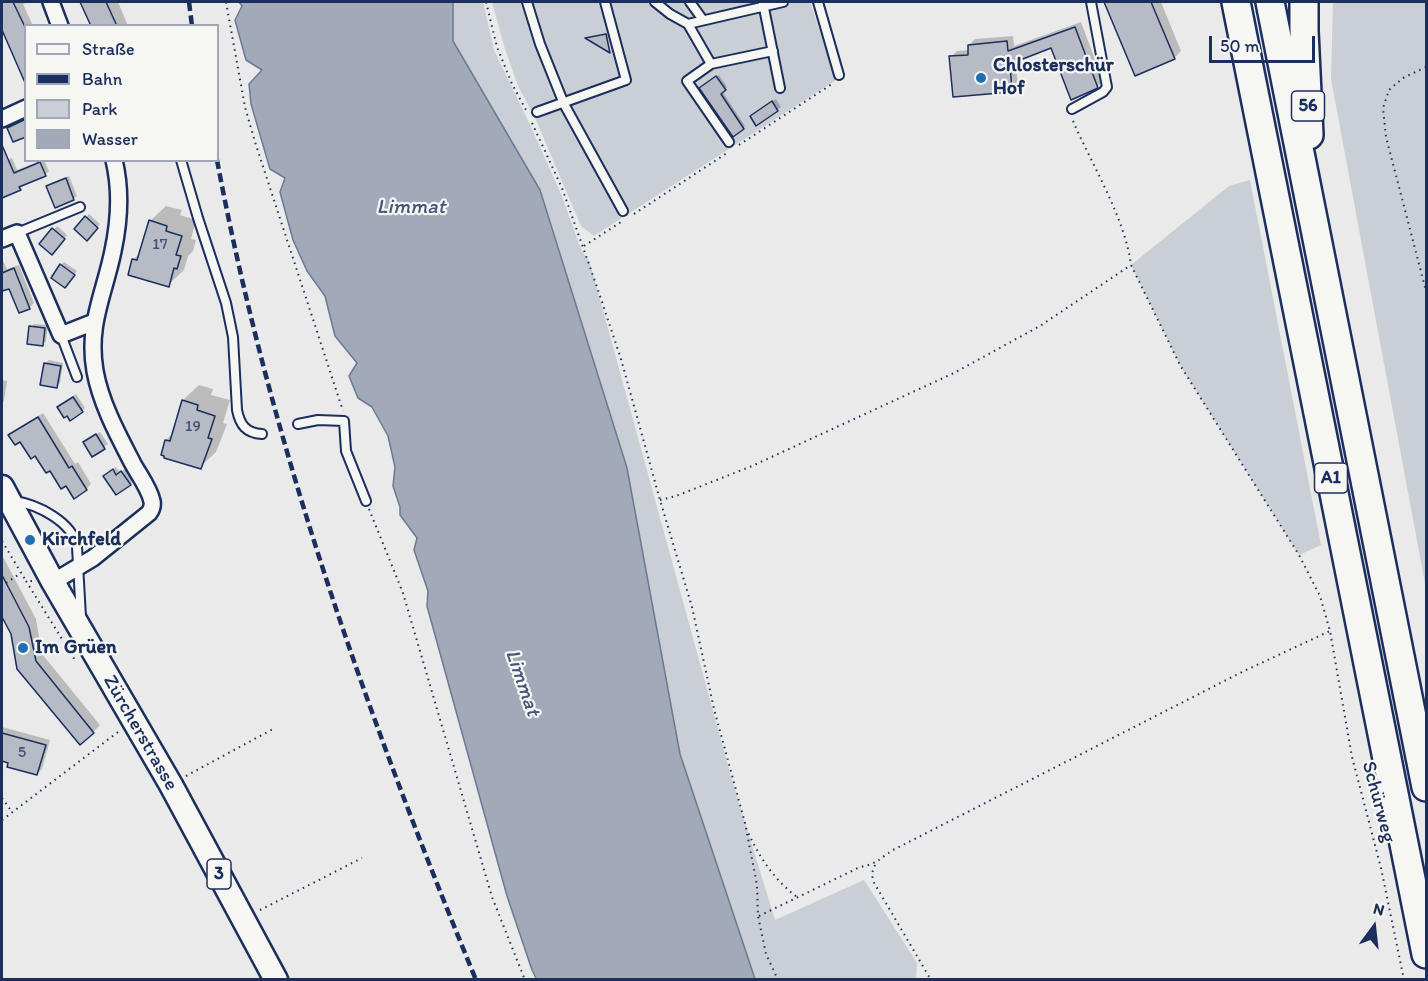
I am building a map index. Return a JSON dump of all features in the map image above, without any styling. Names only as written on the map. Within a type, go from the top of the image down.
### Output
[{"type":"highway","name":"A1","points":[[1236,2],[1426,954]]},
{"type":"highway","name":"A1","points":[[1269,2],[1426,787]]},
{"type":"highway","name":"56","points":[[1305,2],[1311,211]]},
{"type":"main road","name":"Zürcherstrasse","points":[[5,493],[82,634],[171,785],[276,980]]},
{"type":"street","points":[[51,2],[59,24]]},
{"type":"street","points":[[2,119],[24,109]]},
{"type":"street","points":[[53,582],[93,558],[149,513],[152,507],[151,498],[100,392],[95,371],[92,343],[94,322],[113,250],[116,229],[118,199],[114,162]]},
{"type":"street","points":[[2,239],[16,233],[60,335],[94,322]]},
{"type":"lane","points":[[527,2],[540,44],[564,104],[623,211]]},
{"type":"lane","points":[[537,112],[626,80],[605,2]]},
{"type":"lane","points":[[655,2],[688,24],[711,64]]},
{"type":"lane","points":[[690,2],[703,20]]},
{"type":"lane","points":[[688,24],[763,4],[783,2]]},
{"type":"lane","points":[[818,2],[839,75]]},
{"type":"lane","points":[[1072,109],[1103,92],[1107,87],[1091,2]]},
{"type":"lane","points":[[763,4],[780,88]]},
{"type":"lane","points":[[729,146],[687,81],[711,64],[773,51]]},
{"type":"lane","points":[[182,162],[226,303],[233,337],[239,420],[253,434],[262,434]]},
{"type":"lane","points":[[16,233],[80,207]]},
{"type":"lane","points":[[60,335],[76,377]]},
{"type":"lane","points":[[298,424],[318,420],[344,421],[346,451],[366,501]]},
{"type":"lane","points":[[5,493],[26,502],[69,529],[76,541],[82,634]]},
{"type":"path","points":[[226,2],[245,107],[344,413],[344,421]]},
{"type":"path","points":[[486,2],[497,47],[512,84],[548,156],[584,246],[621,359],[692,607],[714,709],[745,824],[757,885],[758,916],[766,954],[778,980]]},
{"type":"path","points":[[1426,68],[1403,78],[1389,90],[1383,108],[1386,137],[1426,291]]},
{"type":"path","points":[[740,144],[837,81],[839,75]]},
{"type":"path","name":"Schürweg","points":[[1072,109],[1073,121],[1129,249],[1131,265],[1180,364],[1308,571],[1324,606],[1348,736],[1377,848],[1404,980]]},
{"type":"path","points":[[632,215],[729,146]]},
{"type":"path","points":[[584,246],[622,221]]},
{"type":"path","points":[[660,500],[752,466],[945,378],[1040,326],[1131,265]]},
{"type":"path","points":[[366,501],[403,593],[492,897],[525,980]]},
{"type":"path","points":[[2,541],[76,661]]},
{"type":"path","points":[[6,583],[21,573]]},
{"type":"path","points":[[26,581],[53,582]]},
{"type":"path","points":[[931,980],[873,881],[875,865],[882,856],[1244,671],[1330,631]]},
{"type":"path","points":[[171,785],[273,729]]},
{"type":"path","points":[[2,820],[120,731]]},
{"type":"path","points":[[2,798],[12,812]]},
{"type":"path","points":[[745,824],[759,854],[782,886],[797,897]]},
{"type":"path","points":[[244,920],[257,911],[362,858]]},
{"type":"path","points":[[758,916],[860,867],[875,865]]},
{"type":"green space","points":[[453,2],[483,2],[494,50],[561,194],[581,249],[590,263],[732,780],[775,920],[864,880],[917,963],[916,979],[755,979],[680,754],[627,468],[540,190],[453,41]]},
{"type":"green space","points":[[492,2],[810,2],[836,80],[594,236],[581,226],[536,120],[518,86]]},
{"type":"green space","points":[[1333,2],[1426,2],[1426,589],[1331,79]]},
{"type":"green space","points":[[1250,180],[1321,545],[1299,555],[1180,365],[1131,265],[1229,186]]},
{"type":"water","name":"Limmat","points":[[239,2],[453,2],[453,41],[540,190],[627,468],[680,754],[755,979],[537,980],[507,896],[427,606],[428,591],[414,550],[417,538],[400,515],[400,507],[393,486],[395,467],[388,436],[372,407],[358,398],[349,376],[357,363],[335,336],[325,296],[307,271],[293,240],[280,192],[285,178],[270,169],[251,104],[249,84],[262,70],[246,60],[235,20],[242,6]]},
{"type":"building","points":[[2,2],[13,2],[24,25],[24,80],[2,30]]},
{"type":"building","points":[[80,2],[106,2],[116,24],[90,24]]},
{"type":"building","points":[[1104,2],[1151,2],[1175,59],[1135,76]]},
{"type":"building","points":[[1075,27],[1098,88],[1071,100],[1051,48],[1010,64],[1012,92],[953,97],[949,56],[968,55],[968,45],[1007,41],[1008,51]]},
{"type":"building","points":[[606,34],[610,53],[585,38]]},
{"type":"building","points":[[716,76],[726,90],[721,94],[744,129],[733,137],[699,88]]},
{"type":"building","points":[[772,101],[778,111],[756,126],[750,116]]},
{"type":"building","points":[[24,120],[24,138],[13,142],[7,128]]},
{"type":"building","points":[[2,145],[14,173],[40,162],[46,176],[19,187],[21,190],[2,198]]},
{"type":"building","points":[[66,178],[74,200],[55,208],[46,186]]},
{"type":"building","points":[[85,216],[98,228],[87,241],[74,229]]},
{"type":"building","points":[[149,220],[167,226],[166,231],[182,236],[176,255],[181,256],[177,269],[174,268],[169,287],[128,275],[132,259],[137,260]]},
{"type":"building","points":[[52,228],[65,239],[52,255],[39,244]]},
{"type":"building","points":[[60,264],[75,275],[65,288],[51,278]]},
{"type":"building","points":[[14,268],[30,309],[19,313],[9,289],[2,291],[2,273]]},
{"type":"building","points":[[29,326],[45,328],[43,346],[27,344]]},
{"type":"building","points":[[44,363],[61,366],[57,388],[40,385]]},
{"type":"building","points":[[73,397],[83,412],[70,421],[67,416],[64,418],[57,407]]},
{"type":"building","points":[[182,400],[198,405],[197,410],[215,416],[208,438],[212,439],[201,469],[164,458],[161,455],[165,440],[170,441]]},
{"type":"building","points":[[38,417],[69,468],[72,466],[87,490],[74,499],[66,486],[61,489],[50,471],[46,473],[35,456],[31,459],[20,442],[15,445],[8,435]]},
{"type":"building","points":[[96,434],[105,449],[92,457],[83,442]]},
{"type":"building","points":[[113,469],[116,475],[121,471],[131,485],[116,495],[103,476]]},
{"type":"building","name":"Im Grüen","points":[[2,575],[29,627],[36,661],[94,733],[80,745],[17,669],[11,634],[2,617]]},
{"type":"building","points":[[2,733],[46,745],[37,775],[7,767],[8,763],[2,761]]},
{"type":"railway","points":[[189,2],[192,24]]},
{"type":"railway","points":[[217,162],[264,370],[325,577],[397,780],[476,980]]},
{"type":"place","name":"Chlosterschür Hof","points":[[981,78]]},
{"type":"place","name":"Kirchfeld","points":[[30,540]]},
{"type":"place","name":"Im Grüen","points":[[23,648]]}]
